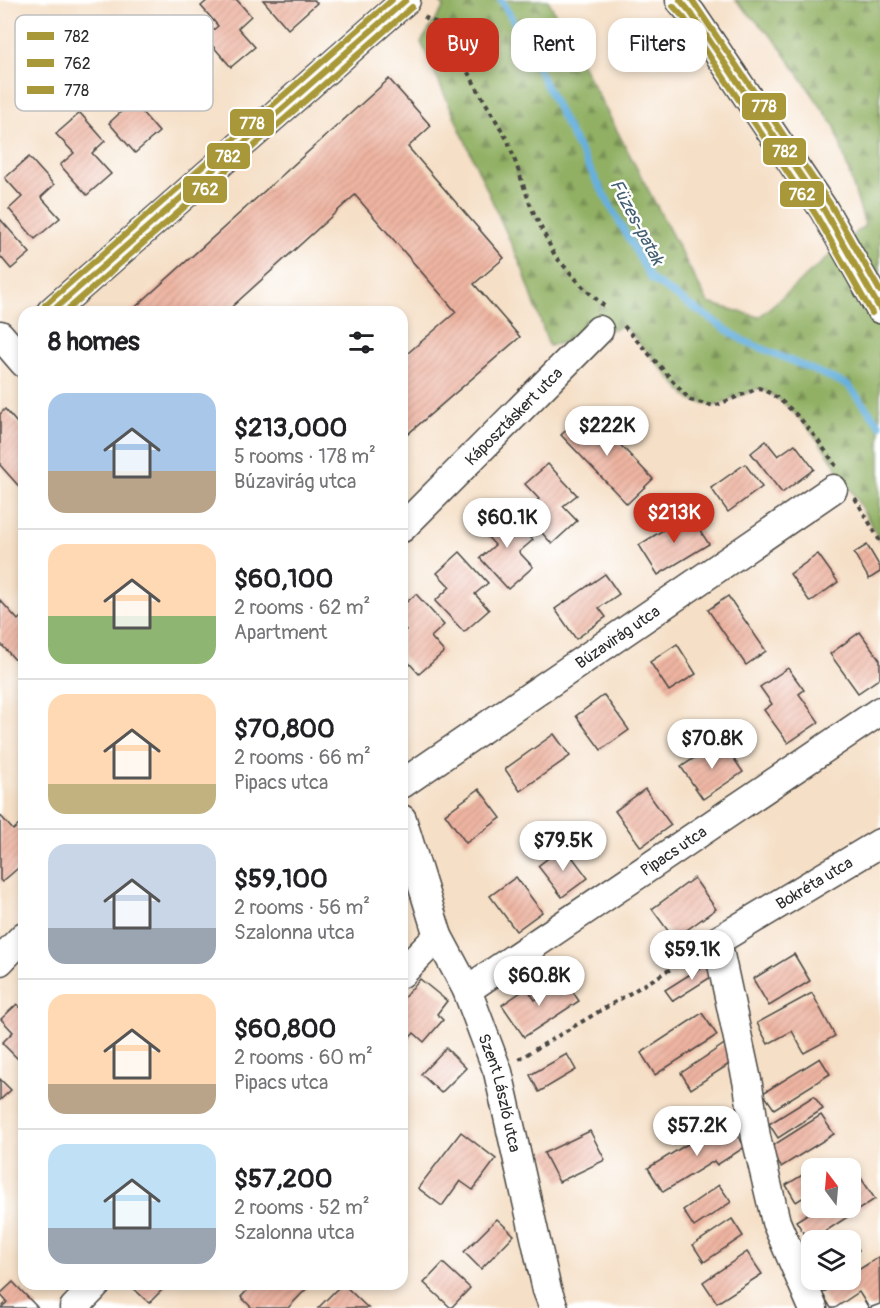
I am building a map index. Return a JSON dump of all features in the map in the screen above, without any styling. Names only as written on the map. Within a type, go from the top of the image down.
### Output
[{"type":"street","points":[[680,0],[824,210],[880,309]]},
{"type":"street","points":[[58,306],[415,8]]},
{"type":"street","name":"Káposztáskert utca","points":[[408,522],[610,321]]},
{"type":"street","name":"Búzavirág utca","points":[[408,780],[842,484]]},
{"type":"street","name":"Pipacs utca","points":[[467,990],[880,711]]},
{"type":"street","name":"Szent László utca","points":[[408,838],[438,936],[467,990],[498,1072],[543,1302]]},
{"type":"street","name":"Bokréta utca","points":[[717,941],[880,843]]},
{"type":"street","points":[[408,967],[438,936]]},
{"type":"street","points":[[717,941],[748,1085],[756,1137],[776,1222],[813,1308]]},
{"type":"street","points":[[74,1308],[91,1290]]},
{"type":"path","points":[[415,8],[435,22],[463,64],[508,141],[531,207],[555,256],[610,321],[690,400],[714,406],[759,388],[772,393],[810,430],[880,541]]},
{"type":"path","points":[[498,1072],[717,941]]},
{"type":"green space","points":[[438,0],[548,0],[558,18],[511,18],[511,72],[586,72],[708,303],[759,317],[865,225],[835,127],[775,40],[735,0],[880,0],[880,541],[828,455],[795,414],[777,398],[759,388],[714,406],[690,400],[624,326],[549,346],[523,270],[434,72],[499,72],[499,18],[437,18],[444,7]]},
{"type":"green space","points":[[426,34],[426,53],[421,42]]},
{"type":"building","points":[[208,0],[237,0],[251,16],[238,28],[255,47],[231,67],[213,46],[213,30],[218,26],[213,20],[213,15],[209,15],[201,6]]},
{"type":"building","points":[[263,0],[314,0],[317,3],[288,29]]},
{"type":"building","points":[[389,79],[431,126],[408,147],[504,258],[474,284],[520,337],[408,434],[408,353],[456,312],[355,195],[233,306],[137,306]]},
{"type":"building","points":[[122,111],[141,111],[159,132],[135,153],[109,123]]},
{"type":"building","points":[[80,113],[105,141],[92,153],[111,174],[87,195],[60,165],[74,153],[56,134]]},
{"type":"building","points":[[29,157],[54,185],[41,197],[60,218],[35,239],[9,209],[22,197],[5,178]]},
{"type":"building","points":[[0,219],[30,253],[11,269],[0,256]]},
{"type":"building","points":[[5,409],[18,424],[18,485],[0,465],[0,414]]},
{"type":"building","points":[[587,410],[653,479],[627,504],[561,435]]},
{"type":"building","points":[[766,441],[778,456],[795,444],[814,469],[782,493],[751,453]]},
{"type":"building","points":[[548,464],[577,495],[563,506],[577,521],[552,544],[524,513],[539,499],[525,484]]},
{"type":"building","points":[[745,464],[762,487],[728,512],[711,488]]},
{"type":"building","points":[[504,509],[533,540],[519,552],[533,567],[508,589],[480,558],[495,545],[481,530]]},
{"type":"building","points":[[689,514],[709,544],[658,575],[639,545]]},
{"type":"building","points":[[867,545],[880,567],[880,572],[869,579],[854,553]]},
{"type":"building","points":[[460,552],[488,583],[475,594],[489,610],[464,632],[435,601],[450,587],[437,573]]},
{"type":"building","points":[[818,554],[838,582],[810,602],[790,574]]},
{"type":"building","points":[[605,574],[619,594],[599,608],[606,617],[576,639],[555,609]]},
{"type":"building","points":[[416,594],[444,625],[431,637],[444,652],[419,674],[408,662],[408,601]]},
{"type":"building","points":[[728,596],[766,651],[746,665],[708,610]]},
{"type":"building","points":[[0,600],[18,620],[18,661],[0,643]]},
{"type":"building","points":[[860,632],[880,660],[880,678],[858,693],[830,654]]},
{"type":"building","points":[[677,644],[696,674],[669,691],[650,662]]},
{"type":"building","points":[[788,668],[804,690],[799,694],[819,722],[788,743],[764,710],[772,704],[760,687]]},
{"type":"building","points":[[604,695],[629,730],[601,750],[576,716]]},
{"type":"building","points":[[554,734],[570,756],[520,791],[505,769]]},
{"type":"building","points":[[721,740],[743,772],[703,799],[681,767]]},
{"type":"building","points":[[479,789],[501,818],[466,843],[445,814]]},
{"type":"building","points":[[645,789],[671,825],[641,847],[615,811]]},
{"type":"building","points":[[0,815],[13,830],[18,826],[18,868],[2,882],[0,880]]},
{"type":"building","points":[[564,846],[588,878],[562,897],[538,866]]},
{"type":"building","points":[[516,877],[542,912],[516,931],[490,896]]},
{"type":"building","points":[[694,878],[716,909],[674,939],[652,909]]},
{"type":"building","points":[[794,954],[810,981],[769,1006],[753,979]]},
{"type":"building","points":[[711,961],[719,972],[673,1001],[665,990]]},
{"type":"building","points":[[420,979],[447,1001],[437,1014],[443,1020],[424,1042],[414,1033],[408,1040],[408,993]]},
{"type":"building","points":[[565,980],[579,1001],[524,1037],[502,1005],[527,988],[535,1000]]},
{"type":"building","points":[[812,993],[835,1036],[804,1053],[792,1031],[768,1044],[757,1023]]},
{"type":"building","points":[[18,1005],[18,1059],[2,1043],[13,1032],[1,1019]]},
{"type":"building","points":[[702,1013],[717,1035],[655,1075],[641,1053]]},
{"type":"building","points":[[726,1043],[737,1059],[691,1089],[681,1073]]},
{"type":"building","points":[[446,1048],[466,1068],[441,1093],[421,1074]]},
{"type":"building","points":[[567,1054],[576,1070],[539,1092],[530,1075]]},
{"type":"building","points":[[820,1058],[830,1074],[774,1109],[763,1093]]},
{"type":"building","points":[[0,1079],[11,1090],[0,1100]]},
{"type":"building","points":[[814,1096],[823,1109],[778,1138],[769,1124]]},
{"type":"building","points":[[821,1115],[834,1134],[781,1167],[769,1148]]},
{"type":"building","points":[[729,1122],[745,1147],[717,1165],[714,1161],[663,1192],[648,1168],[699,1137],[701,1140]]},
{"type":"building","points":[[590,1131],[605,1160],[559,1182],[544,1153]]},
{"type":"building","points":[[461,1132],[496,1159],[473,1190],[460,1181],[442,1206],[418,1188]]},
{"type":"building","points":[[801,1176],[801,1199],[796,1202],[786,1185]]},
{"type":"building","points":[[861,1178],[875,1199],[861,1208]]},
{"type":"building","points":[[719,1185],[731,1202],[694,1227],[683,1210]]},
{"type":"building","points":[[801,1218],[846,1218],[827,1230],[802,1230],[796,1221]]},
{"type":"building","points":[[497,1219],[514,1235],[481,1269],[464,1252]]},
{"type":"building","points":[[732,1219],[743,1236],[704,1262],[693,1245]]},
{"type":"building","points":[[747,1252],[762,1274],[717,1303],[703,1282]]},
{"type":"building","points":[[879,1257],[880,1304],[869,1308],[859,1292],[835,1308],[831,1308],[822,1293],[827,1290],[861,1290],[861,1268]]},
{"type":"building","points":[[443,1263],[470,1288],[451,1308],[424,1283]]},
{"type":"building","points":[[13,1282],[18,1290],[21,1290],[38,1308],[1,1308],[7,1302],[0,1294]]},
{"type":"building","points":[[135,1290],[162,1290],[149,1303]]},
{"type":"building","points":[[247,1290],[305,1290],[288,1308],[252,1308],[241,1297]]},
{"type":"building","points":[[336,1290],[349,1290],[368,1308],[318,1308]]},
{"type":"waterway","name":"Füzes-patak","points":[[501,0],[570,133],[651,279],[742,340],[848,385],[880,425]]},
{"type":"transit line","name":"778","points":[[45,305],[392,0]]},
{"type":"transit line","name":"782","points":[[58,306],[406,0]]},
{"type":"transit line","name":"782","points":[[680,0],[824,210],[880,309]]},
{"type":"transit line","name":"778","points":[[692,0],[831,205],[880,291]]},
{"type":"transit line","name":"762","points":[[673,6],[684,18],[816,215],[872,313]]},
{"type":"transit line","name":"762","points":[[72,306],[412,7]]}]
